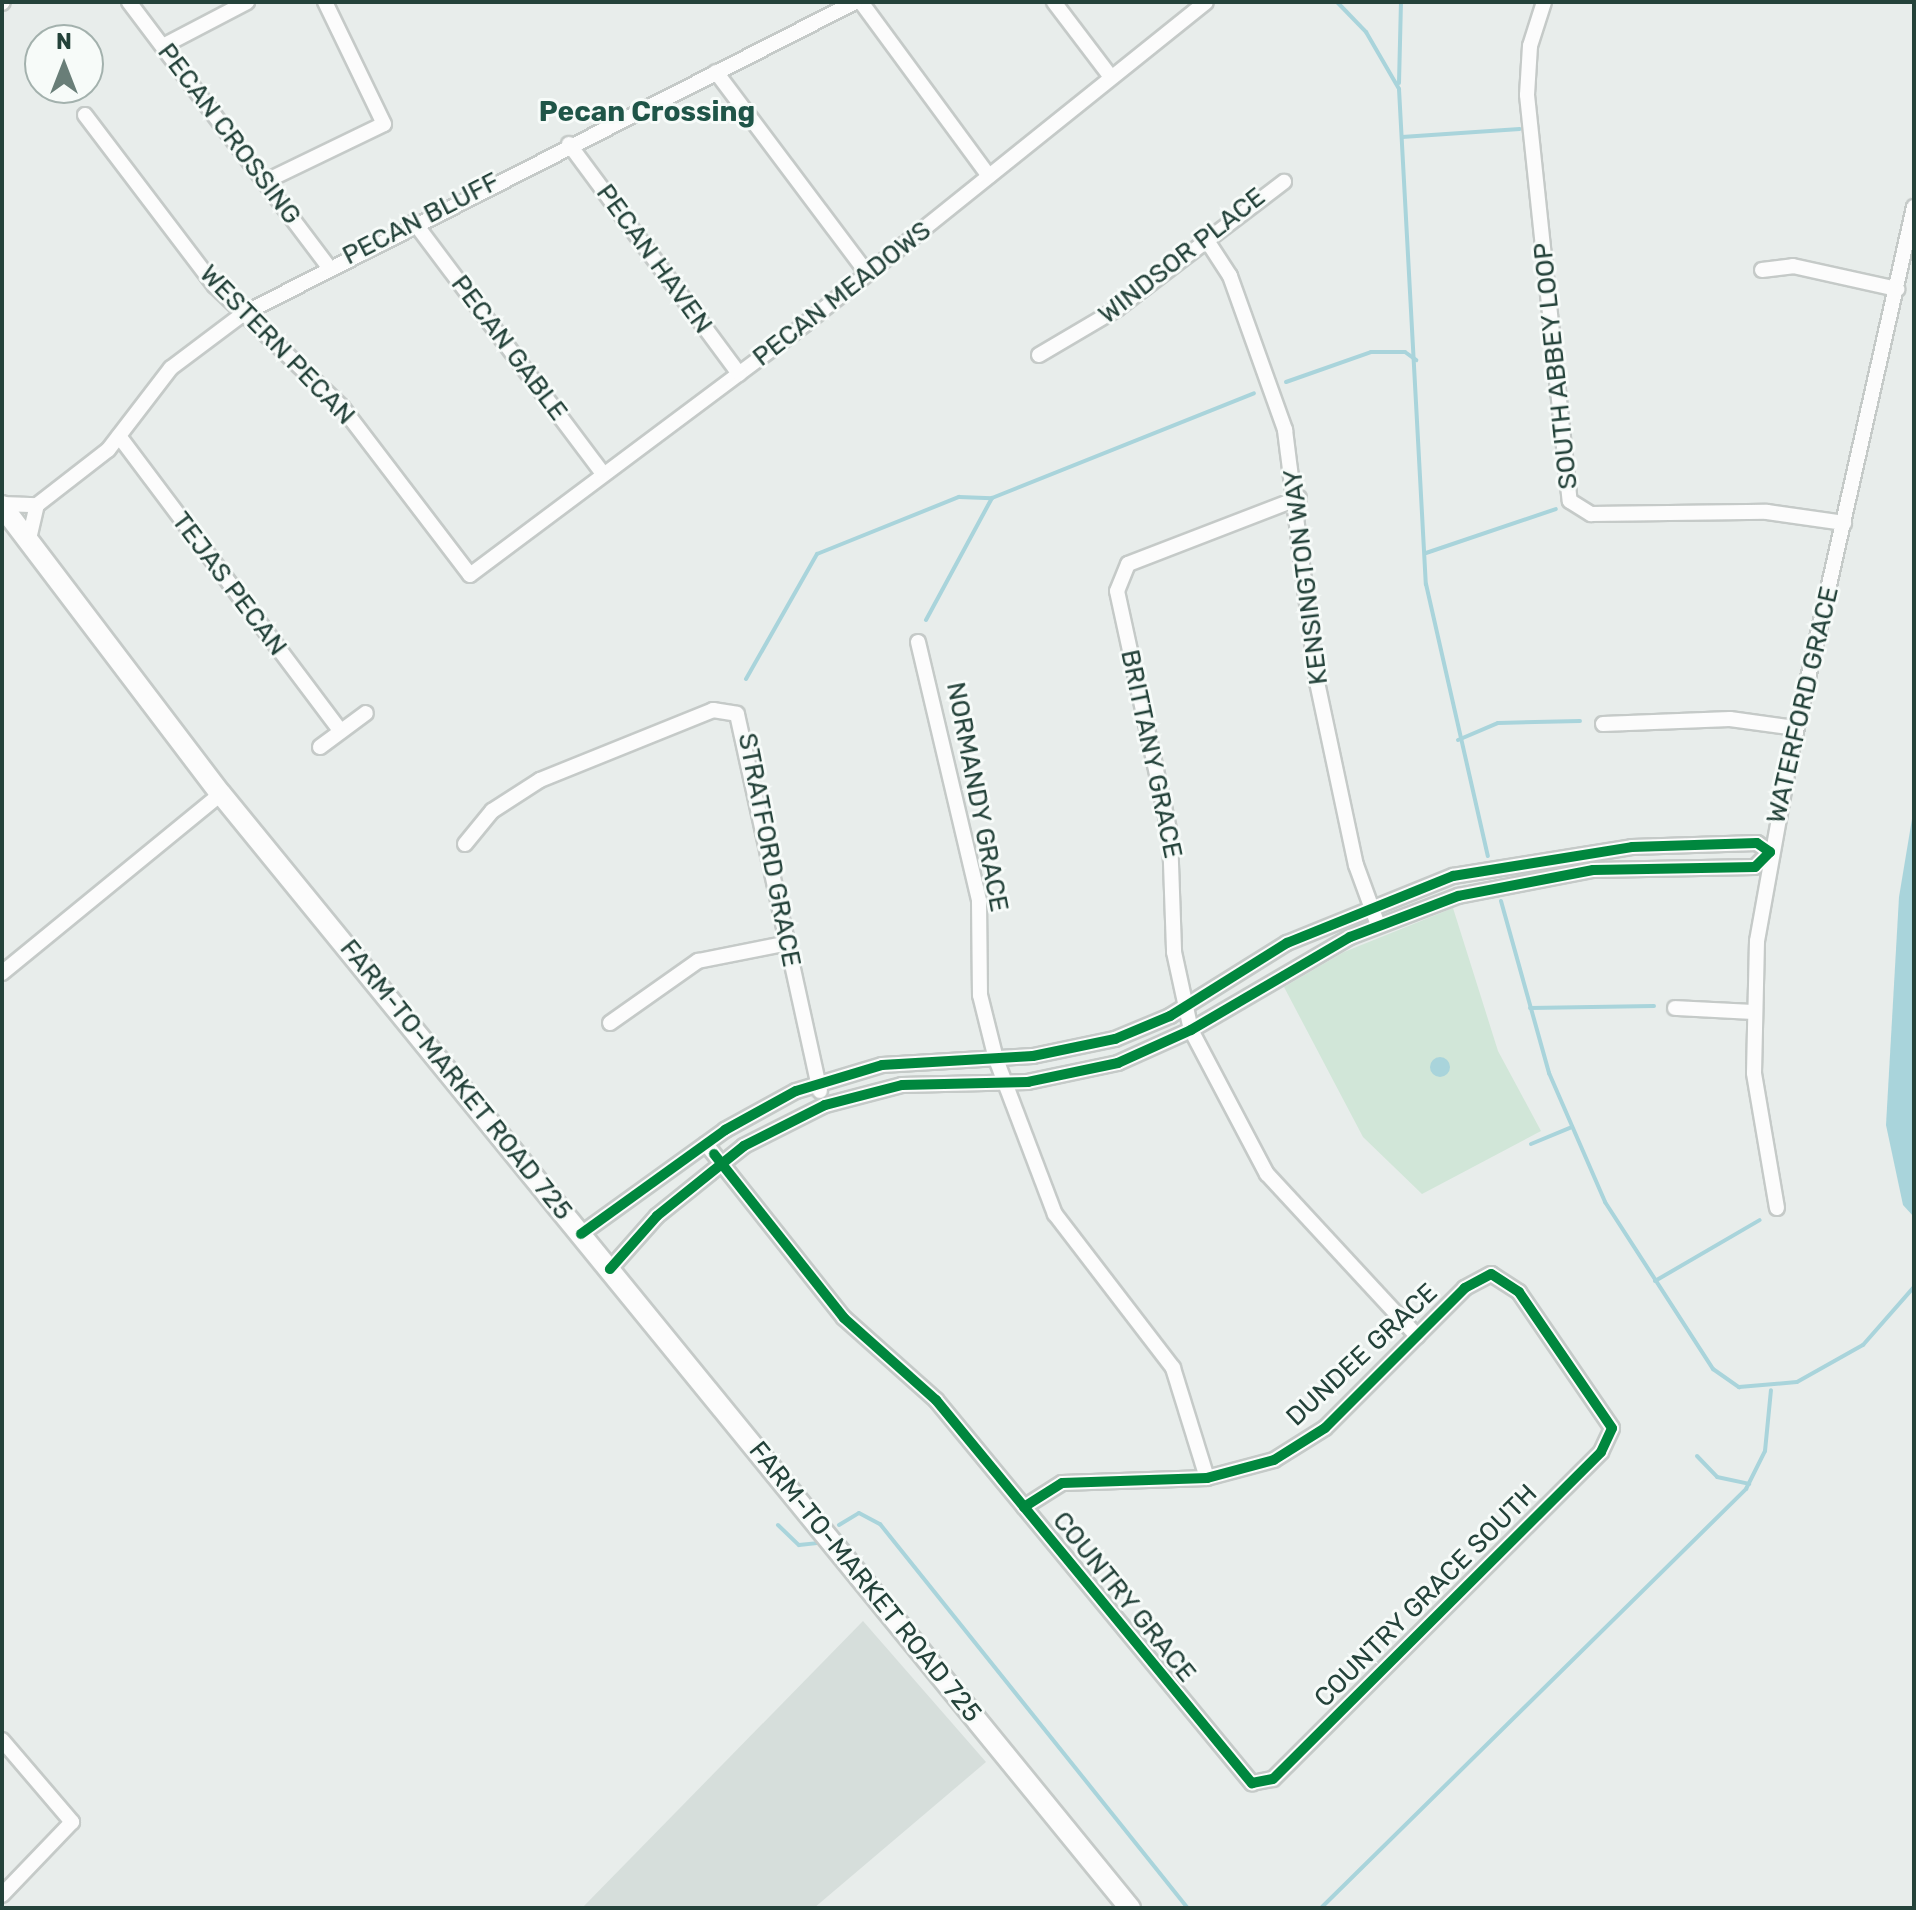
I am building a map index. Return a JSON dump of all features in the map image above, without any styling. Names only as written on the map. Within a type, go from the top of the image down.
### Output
[{"type":"street","name":"PECAN CROSSING","points":[[129,2],[329,267]]},
{"type":"street","points":[[163,46],[247,2]]},
{"type":"street","points":[[264,182],[384,124],[325,2]]},
{"type":"street","name":"PECAN BLUFF","points":[[37,505],[119,436],[171,368],[243,314],[414,222],[855,2]]},
{"type":"street","points":[[861,2],[989,176]]},
{"type":"street","points":[[1054,2],[1111,77]]},
{"type":"street","name":"PECAN MEADOWS","points":[[470,575],[739,374],[1206,2]]},
{"type":"street","name":"SOUTH ABBEY LOOP","points":[[1544,2],[1530,46],[1527,95],[1570,501],[1591,514],[1767,512],[1844,523]]},
{"type":"street","points":[[716,72],[867,273]]},
{"type":"street","name":"WESTERN PECAN","points":[[85,115],[243,314],[342,407],[470,575]]},
{"type":"street","name":"PECAN HAVEN","points":[[569,144],[739,374]]},
{"type":"street","name":"WINDSOR PLACE","points":[[1039,355],[1117,309],[1284,182]]},
{"type":"street","name":"WATERFORD GRACE","points":[[1777,1208],[1751,1012],[1770,852],[1914,207]]},
{"type":"street","name":"PECAN GABLE","points":[[414,222],[603,474]]},
{"type":"street","name":"KENSINGTON WAY","points":[[1206,239],[1230,276],[1279,409],[1299,498],[1314,668],[1370,906],[1378,925]]},
{"type":"street","points":[[1762,270],[1793,266],[1897,289]]},
{"type":"street","name":"TEJAS PECAN","points":[[119,436],[340,730]]},
{"type":"street","name":"BRITTANY GRACE","points":[[1299,498],[1119,573],[1173,852],[1175,960],[1191,1004],[1191,1030],[1267,1174],[1417,1336]]},
{"type":"street","points":[[2,505],[37,505],[29,539]]},
{"type":"street","name":"FARM-TO-MARKET ROAD 725","points":[[2,505],[221,794],[1130,1908]]},
{"type":"street","name":"NORMANDY GRACE","points":[[918,642],[979,901],[980,995],[996,1059],[1009,1083],[1034,1168],[1065,1231],[1140,1317],[1173,1368],[1207,1478]]},
{"type":"street","name":"STRATFORD GRACE","points":[[465,844],[492,811],[540,780],[713,710],[732,711],[743,723],[817,1083],[825,1105]]},
{"type":"street","points":[[320,747],[366,713]]},
{"type":"street","points":[[1603,724],[1730,719],[1796,728]]},
{"type":"street","points":[[2,973],[221,794]]},
{"type":"street","points":[[581,1234],[632,1204],[706,1144],[817,1083],[903,1062],[996,1059],[1115,1039],[1191,1004],[1287,943],[1370,906],[1453,876],[1553,855],[1757,843],[1770,852],[1755,867],[1645,866],[1542,877],[1378,925],[1191,1030],[1096,1070],[1009,1083],[912,1084],[825,1105],[775,1127],[722,1164],[649,1225],[610,1269]]},
{"type":"street","points":[[610,1023],[698,961],[789,943]]},
{"type":"street","points":[[1675,1008],[1751,1012]]},
{"type":"street","name":"COUNTRY GRACE","points":[[706,1144],[844,1318],[925,1388],[1240,1777],[1259,1784]]},
{"type":"street","points":[[632,1204],[649,1225]]},
{"type":"street","name":"DUNDEE GRACE","points":[[1024,1507],[1073,1481],[1207,1478],[1256,1467],[1307,1441],[1469,1285],[1497,1274],[1519,1292],[1612,1428]]},
{"type":"street","name":"COUNTRY GRACE SOUTH","points":[[1259,1784],[1273,1779],[1601,1452],[1612,1428]]},
{"type":"street","points":[[2,1740],[72,1822],[2,1895]]},
{"type":"shaded area","points":[[863,1621],[986,1762],[814,1908],[582,1908]]},
{"type":"green space","points":[[1453,908],[1498,1051],[1541,1131],[1422,1194],[1363,1137],[1284,987],[1344,952]]},
{"type":"water","points":[[1914,807],[1914,1217],[1903,1205],[1886,1125],[1899,897]]},
{"type":"water","points":[[1440,1057],[1447,1060],[1450,1067],[1447,1074],[1440,1077],[1433,1074],[1430,1067],[1433,1060]]},
{"type":"waterway","points":[[1337,2],[1366,32],[1399,89],[1426,584],[1488,856]]},
{"type":"waterway","points":[[1399,83],[1401,2]]},
{"type":"waterway","points":[[1402,137],[1520,129]]},
{"type":"waterway","points":[[1286,382],[1371,352],[1405,352],[1416,360]]},
{"type":"waterway","points":[[746,679],[817,554],[959,497],[992,498],[1254,393]]},
{"type":"waterway","points":[[926,620],[992,498]]},
{"type":"waterway","points":[[1426,553],[1556,509]]},
{"type":"waterway","points":[[1458,740],[1498,723],[1580,721]]},
{"type":"waterway","points":[[1501,901],[1549,1073],[1605,1202],[1713,1369],[1739,1387],[1797,1382],[1863,1345],[1914,1287]]},
{"type":"waterway","points":[[1530,1008],[1654,1006]]},
{"type":"waterway","points":[[1531,1144],[1572,1127]]},
{"type":"waterway","points":[[1655,1281],[1760,1220]]},
{"type":"waterway","points":[[1321,1908],[1746,1489],[1765,1451],[1771,1390]]},
{"type":"waterway","points":[[1697,1456],[1717,1477],[1749,1484]]},
{"type":"waterway","points":[[839,1525],[859,1513],[880,1524],[1188,1908]]},
{"type":"waterway","points":[[778,1525],[799,1545],[817,1543]]},
{"type":"cycle path","points":[[581,1234],[725,1130],[796,1091],[882,1065],[1033,1056],[1115,1039],[1170,1016],[1287,943],[1453,876],[1632,847],[1757,843],[1770,852],[1755,867],[1593,870],[1458,896],[1350,937],[1191,1030],[1118,1063],[1028,1082],[902,1085],[825,1105],[744,1146],[657,1216],[610,1269]]},
{"type":"cycle path","points":[[714,1154],[844,1318],[936,1400],[1252,1783],[1273,1779],[1601,1452],[1612,1428],[1519,1292],[1491,1274],[1465,1288],[1325,1428],[1274,1460],[1207,1478],[1062,1483],[1024,1507]]},
{"type":"district","name":"Pecan Crossing","points":[[647,112]]}]
